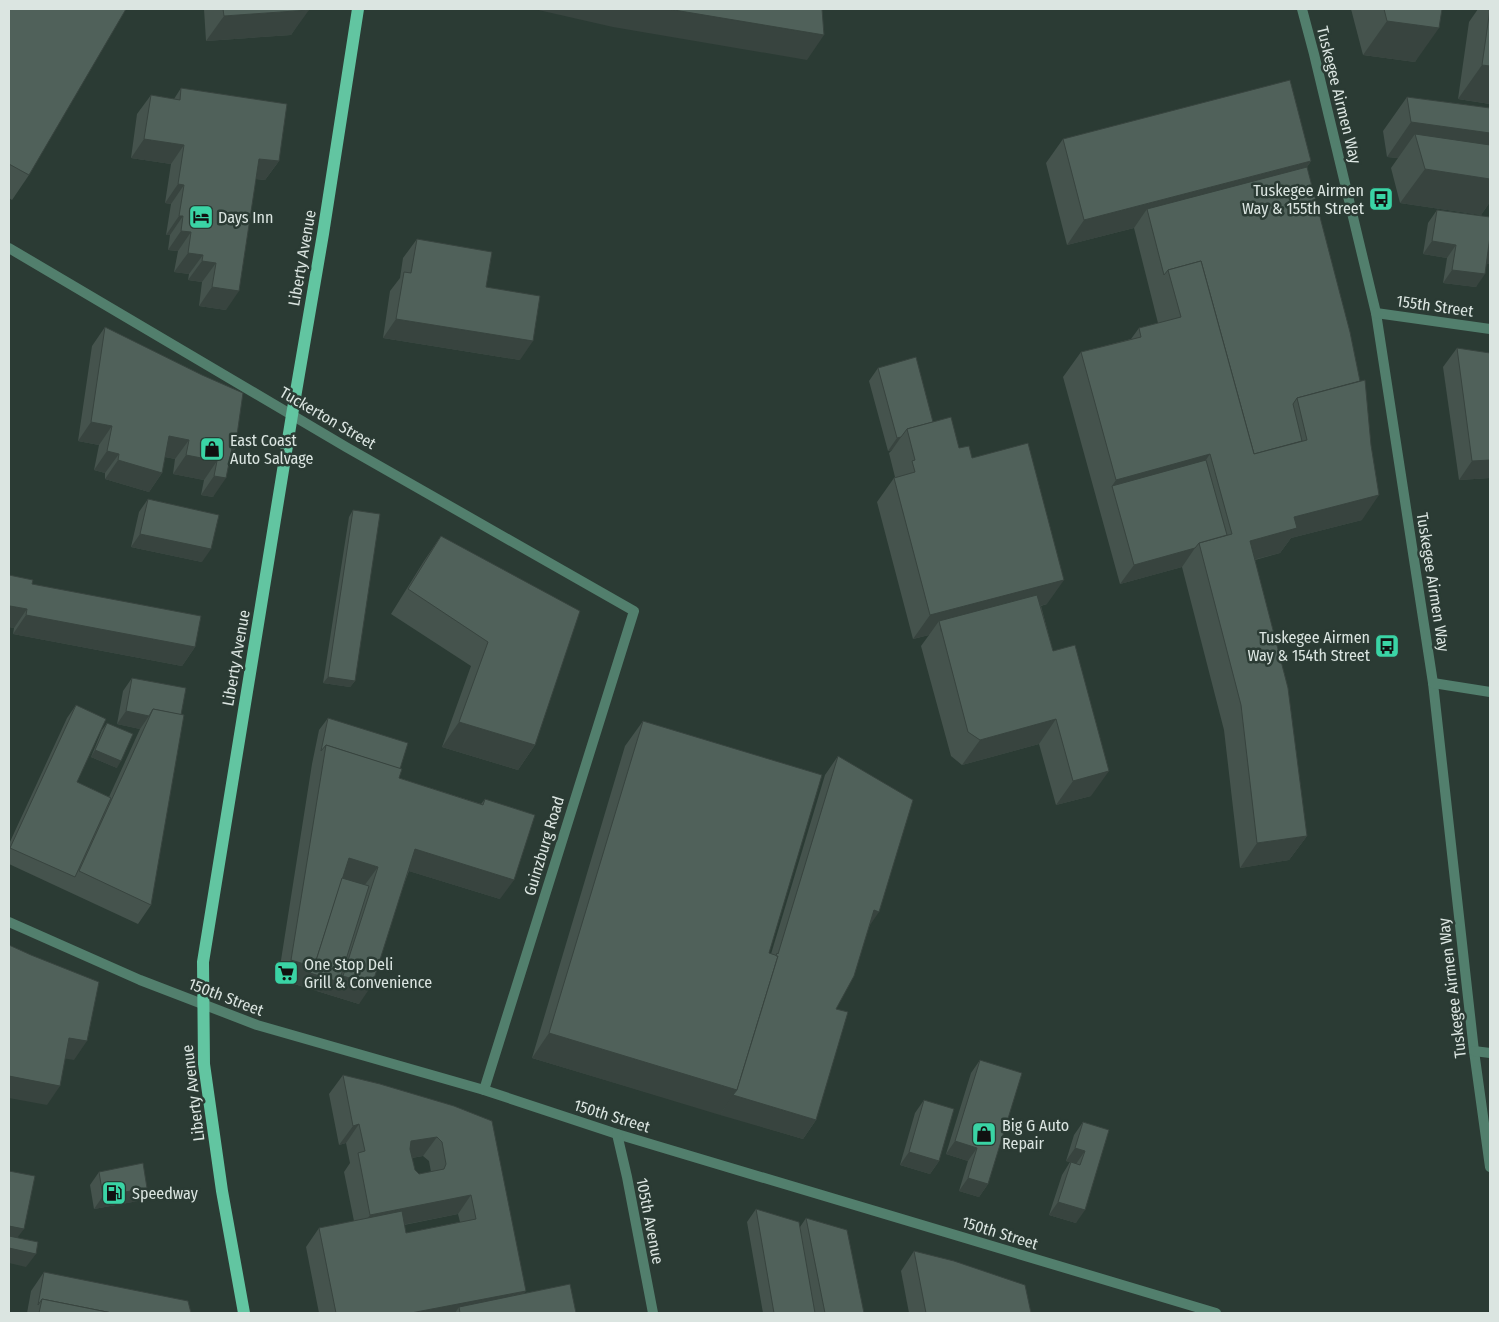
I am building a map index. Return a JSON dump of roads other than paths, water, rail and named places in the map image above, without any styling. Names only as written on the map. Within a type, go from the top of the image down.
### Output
[{"type":"main road","name":"Liberty Avenue","points":[[244,1313],[222,1191],[204,1064],[204,962],[358,9]]},
{"type":"street","name":"Tuskegee Airmen Way","points":[[1302,9],[1317,64],[1376,312],[1433,683],[1474,1051],[1490,1167]]},
{"type":"street","name":"Tuckerton Street","points":[[9,248],[292,415],[634,611]]},
{"type":"street","name":"155th Street","points":[[1376,312],[1490,329]]},
{"type":"street","name":"Guinzburg Road","points":[[484,1090],[634,611]]},
{"type":"street","points":[[1433,683],[1490,692]]},
{"type":"street","name":"150th Street","points":[[9,922],[140,980],[257,1026],[484,1090],[617,1134],[1216,1313]]},
{"type":"street","points":[[1474,1051],[1490,1053]]},
{"type":"street","name":"105th Avenue","points":[[617,1134],[653,1313]]},
{"type":"place","name":"Tuskegee Airmen Way & 155th Street","points":[[1381,199]]},
{"type":"place","name":"Days Inn","points":[[201,217]]},
{"type":"place","name":"East Coast Auto Salvage","points":[[212,449]]},
{"type":"place","name":"Tuskegee Airmen Way & 154th Street","points":[[1387,646]]},
{"type":"place","name":"One Stop Deli Grill & Convenience","points":[[286,973]]},
{"type":"place","name":"Big G Auto Repair","points":[[984,1134]]},
{"type":"place","name":"Speedway","points":[[114,1193]]}]
